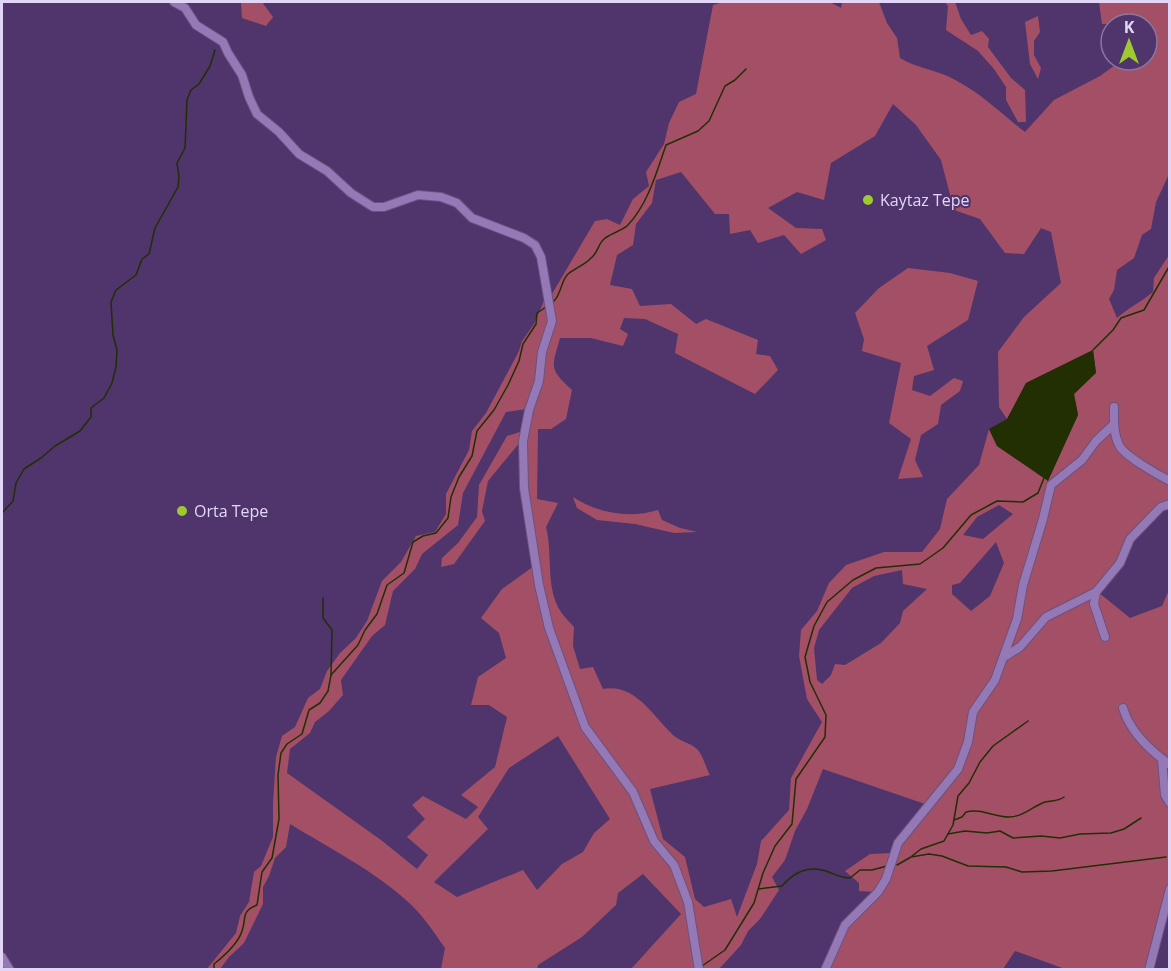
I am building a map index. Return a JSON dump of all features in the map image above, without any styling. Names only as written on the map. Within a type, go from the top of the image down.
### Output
[{"type":"street","points":[[174,2],[185,8],[196,25],[223,42],[242,75],[257,114],[279,132],[299,154],[327,171],[351,193],[373,207],[384,207],[418,195],[441,196],[456,203],[472,218],[524,238],[535,245],[541,258],[552,321],[542,352],[539,381],[529,410],[523,441],[524,488],[539,585],[549,628],[585,727],[633,792],[654,841],[674,865],[688,902],[699,969]]},
{"type":"street","points":[[1114,407],[1113,425],[1119,447],[1147,468],[1170,481]]},
{"type":"street","points":[[825,969],[845,925],[878,892],[886,879],[898,843],[958,769],[968,742],[974,712],[995,680],[1017,619],[1023,585],[1052,486],[1082,460],[1096,441],[1113,425]]},
{"type":"street","points":[[1004,657],[1020,647],[1046,617],[1096,592],[1120,563],[1130,538],[1161,507],[1170,504]]},
{"type":"street","points":[[1096,592],[1094,604],[1105,637]]},
{"type":"street","points":[[1123,708],[1134,732],[1170,765]]},
{"type":"street","points":[[1162,759],[1165,795],[1170,803]]},
{"type":"street","points":[[1149,969],[1170,889]]},
{"type":"street","points":[[2,957],[10,969]]},
{"type":"shaded area","points":[[241,2],[262,2],[273,17],[266,26],[242,18]]},
{"type":"shaded area","points":[[723,2],[830,2],[841,8],[842,2],[879,2],[887,23],[897,38],[900,58],[950,77],[966,86],[1025,132],[1054,100],[1106,72],[1159,72],[1159,12],[1100,12],[1099,2],[1169,2],[1169,174],[1156,202],[1151,229],[1142,235],[1134,258],[1117,270],[1114,290],[1109,299],[1117,318],[1153,292],[1154,278],[1169,255],[1169,477],[1149,468],[1121,446],[1117,426],[1118,406],[1113,402],[1112,424],[1080,459],[1050,485],[1016,619],[993,680],[972,712],[956,768],[928,805],[823,769],[807,809],[795,831],[785,860],[772,877],[779,890],[760,919],[748,931],[741,945],[719,969],[703,969],[691,902],[635,791],[588,727],[577,700],[568,668],[552,627],[542,584],[528,493],[527,440],[545,354],[556,323],[552,294],[595,221],[607,219],[620,225],[633,199],[649,186],[646,172],[664,144],[669,123],[679,102],[696,94],[713,5]],"holes":[[[893,104],[916,125],[941,160],[954,210],[980,219],[1005,253],[1024,254],[1041,228],[1051,232],[1061,283],[1024,317],[998,352],[999,407],[1007,419],[1026,383],[1093,350],[1096,372],[1074,394],[1078,415],[1048,480],[997,446],[989,429],[979,465],[947,499],[940,529],[922,552],[884,552],[846,565],[829,583],[817,611],[801,630],[799,656],[807,699],[822,722],[791,778],[789,810],[761,841],[757,864],[737,917],[731,899],[704,907],[695,899],[685,857],[663,839],[650,789],[710,775],[700,753],[693,746],[673,735],[634,696],[614,688],[603,689],[593,667],[580,669],[573,646],[574,627],[556,603],[551,582],[546,527],[558,503],[537,499],[538,429],[551,429],[566,419],[572,390],[559,377],[554,367],[560,338],[591,338],[623,346],[628,334],[620,329],[624,318],[645,319],[678,334],[675,353],[755,394],[778,370],[770,356],[756,354],[758,340],[706,319],[696,324],[671,304],[640,306],[632,289],[610,285],[617,255],[633,245],[636,224],[652,203],[656,180],[681,172],[715,214],[729,214],[730,234],[750,230],[758,243],[784,235],[801,254],[826,240],[822,229],[796,228],[768,208],[797,192],[824,200],[831,163],[875,136]],[[999,505],[1013,514],[983,539],[963,535],[977,517]],[[996,542],[1004,563],[990,596],[971,611],[952,594],[952,585],[960,583]],[[902,570],[903,584],[927,589],[903,611],[900,623],[881,643],[845,665],[835,664],[831,675],[822,684],[817,680],[814,648],[819,630],[852,588],[874,576]]]},
{"type":"shaded area","points":[[945,2],[955,2],[961,19],[971,35],[982,31],[989,39],[988,47],[1011,78],[1025,90],[1026,122],[1018,122],[1006,100],[1006,87],[994,69],[978,51],[946,30],[948,6]]},
{"type":"shaded area","points":[[1038,16],[1040,32],[1034,41],[1034,55],[1041,68],[1038,79],[1030,64],[1025,22]]},
{"type":"shaded area","points":[[908,268],[950,273],[978,281],[968,320],[927,346],[934,370],[914,376],[912,390],[930,396],[954,378],[963,381],[960,391],[941,405],[938,424],[921,435],[915,460],[923,477],[898,479],[911,439],[889,423],[901,363],[862,351],[864,339],[855,313],[879,288]]},
{"type":"shaded area","points":[[546,296],[550,321],[538,381],[527,409],[506,412],[463,493],[458,525],[422,554],[415,569],[393,591],[385,625],[372,636],[341,680],[343,695],[315,722],[310,733],[290,749],[287,773],[381,840],[417,869],[428,855],[407,837],[425,819],[412,805],[423,796],[466,819],[478,807],[461,795],[495,767],[507,717],[489,705],[471,705],[478,677],[506,658],[499,633],[481,618],[502,589],[534,566],[573,703],[630,792],[672,865],[687,903],[698,969],[631,969],[681,914],[643,874],[618,893],[616,905],[582,937],[538,965],[537,969],[441,969],[445,948],[412,906],[365,869],[290,824],[286,847],[275,858],[263,887],[263,904],[244,943],[220,969],[206,970],[236,933],[240,916],[249,902],[254,872],[261,866],[273,837],[276,757],[282,736],[295,727],[308,698],[320,689],[327,671],[340,653],[356,638],[367,621],[382,581],[401,562],[416,536],[435,532],[446,514],[446,494],[469,450],[472,431],[486,413],[522,341],[534,324]],"holes":[[[558,736],[610,819],[594,833],[583,852],[562,864],[537,890],[523,870],[457,897],[434,882],[488,829],[478,817],[509,768]]]},
{"type":"shaded area","points":[[1093,350],[1096,373],[1074,394],[1078,415],[1048,481],[997,446],[989,429],[1007,419],[1026,383]]},
{"type":"shaded area","points":[[1113,428],[1118,448],[1169,482],[1169,502],[1159,505],[1094,590],[1045,614],[1018,645],[1012,648],[1022,615],[1026,583],[1045,529],[1055,485]]},
{"type":"shaded area","points":[[523,431],[521,441],[488,481],[482,511],[485,521],[454,564],[441,567],[442,558],[458,543],[477,517],[479,485],[507,436]]},
{"type":"shaded area","points":[[573,497],[592,507],[614,513],[636,514],[658,510],[662,520],[697,532],[674,533],[635,524],[597,520],[577,508]]},
{"type":"shaded area","points":[[1169,590],[1169,763],[1137,731],[1125,707],[1121,708],[1132,731],[1160,760],[1162,797],[1169,807],[1169,887],[1145,968],[1136,970],[1065,969],[1015,951],[1003,969],[827,970],[847,927],[881,893],[888,880],[900,844],[960,771],[971,742],[976,713],[998,682],[1005,660],[1021,649],[1048,618],[1094,595],[1093,605],[1103,638],[1107,637],[1096,604],[1098,592],[1130,618],[1162,606]]},
{"type":"shaded area","points":[[892,853],[876,892],[859,891],[859,883],[845,871],[870,854]]},
{"type":"waterway","points":[[2,513],[13,501],[16,483],[24,469],[80,431],[91,417],[91,408],[104,398],[112,383],[117,350],[113,335],[111,302],[116,290],[136,275],[142,259],[149,254],[155,228],[178,187],[177,163],[185,148],[187,100],[191,90],[199,84],[210,66],[215,50]]},
{"type":"waterway","points":[[553,302],[568,274],[586,263],[604,239],[626,227],[635,217],[651,187],[666,145],[698,131],[709,121],[725,86],[746,69]]},
{"type":"waterway","points":[[1093,350],[1113,330],[1121,318],[1144,310],[1170,265]]},
{"type":"waterway","points":[[214,970],[214,964],[240,936],[246,913],[257,905],[262,872],[272,858],[279,819],[278,775],[281,753],[287,744],[302,734],[309,710],[320,703],[328,691],[331,675],[358,645],[365,630],[377,614],[387,585],[404,573],[413,542],[423,536],[436,533],[448,518],[451,497],[459,477],[472,456],[477,431],[494,410],[508,385],[519,361],[523,344],[536,324],[537,313],[546,307]]},
{"type":"waterway","points":[[702,966],[725,950],[754,903],[763,873],[775,846],[792,824],[796,779],[825,737],[826,715],[810,682],[805,657],[814,626],[827,602],[853,580],[876,568],[920,564],[943,548],[971,515],[997,501],[1023,502],[1038,493],[1044,478]]},
{"type":"waterway","points":[[323,598],[323,618],[332,630],[331,675]]},
{"type":"waterway","points":[[912,856],[921,849],[944,841],[953,825],[958,796],[969,783],[980,762],[993,746],[1028,721]]},
{"type":"waterway","points":[[954,820],[972,811],[1014,817],[1045,802],[1064,797]]},
{"type":"waterway","points":[[948,834],[965,831],[987,833],[1000,831],[1013,838],[1041,836],[1060,838],[1080,834],[1111,833],[1124,829],[1141,818]]},
{"type":"waterway","points":[[897,865],[911,857],[929,854],[942,856],[968,866],[1006,867],[1022,872],[1052,871],[1166,857]]},
{"type":"waterway","points":[[759,889],[782,886],[791,877],[807,869],[819,869],[850,878],[860,870],[887,866]]},
{"type":"place","name":"Kaytaz Tepe","points":[[868,200]]},
{"type":"place","name":"Orta Tepe","points":[[182,511]]}]
